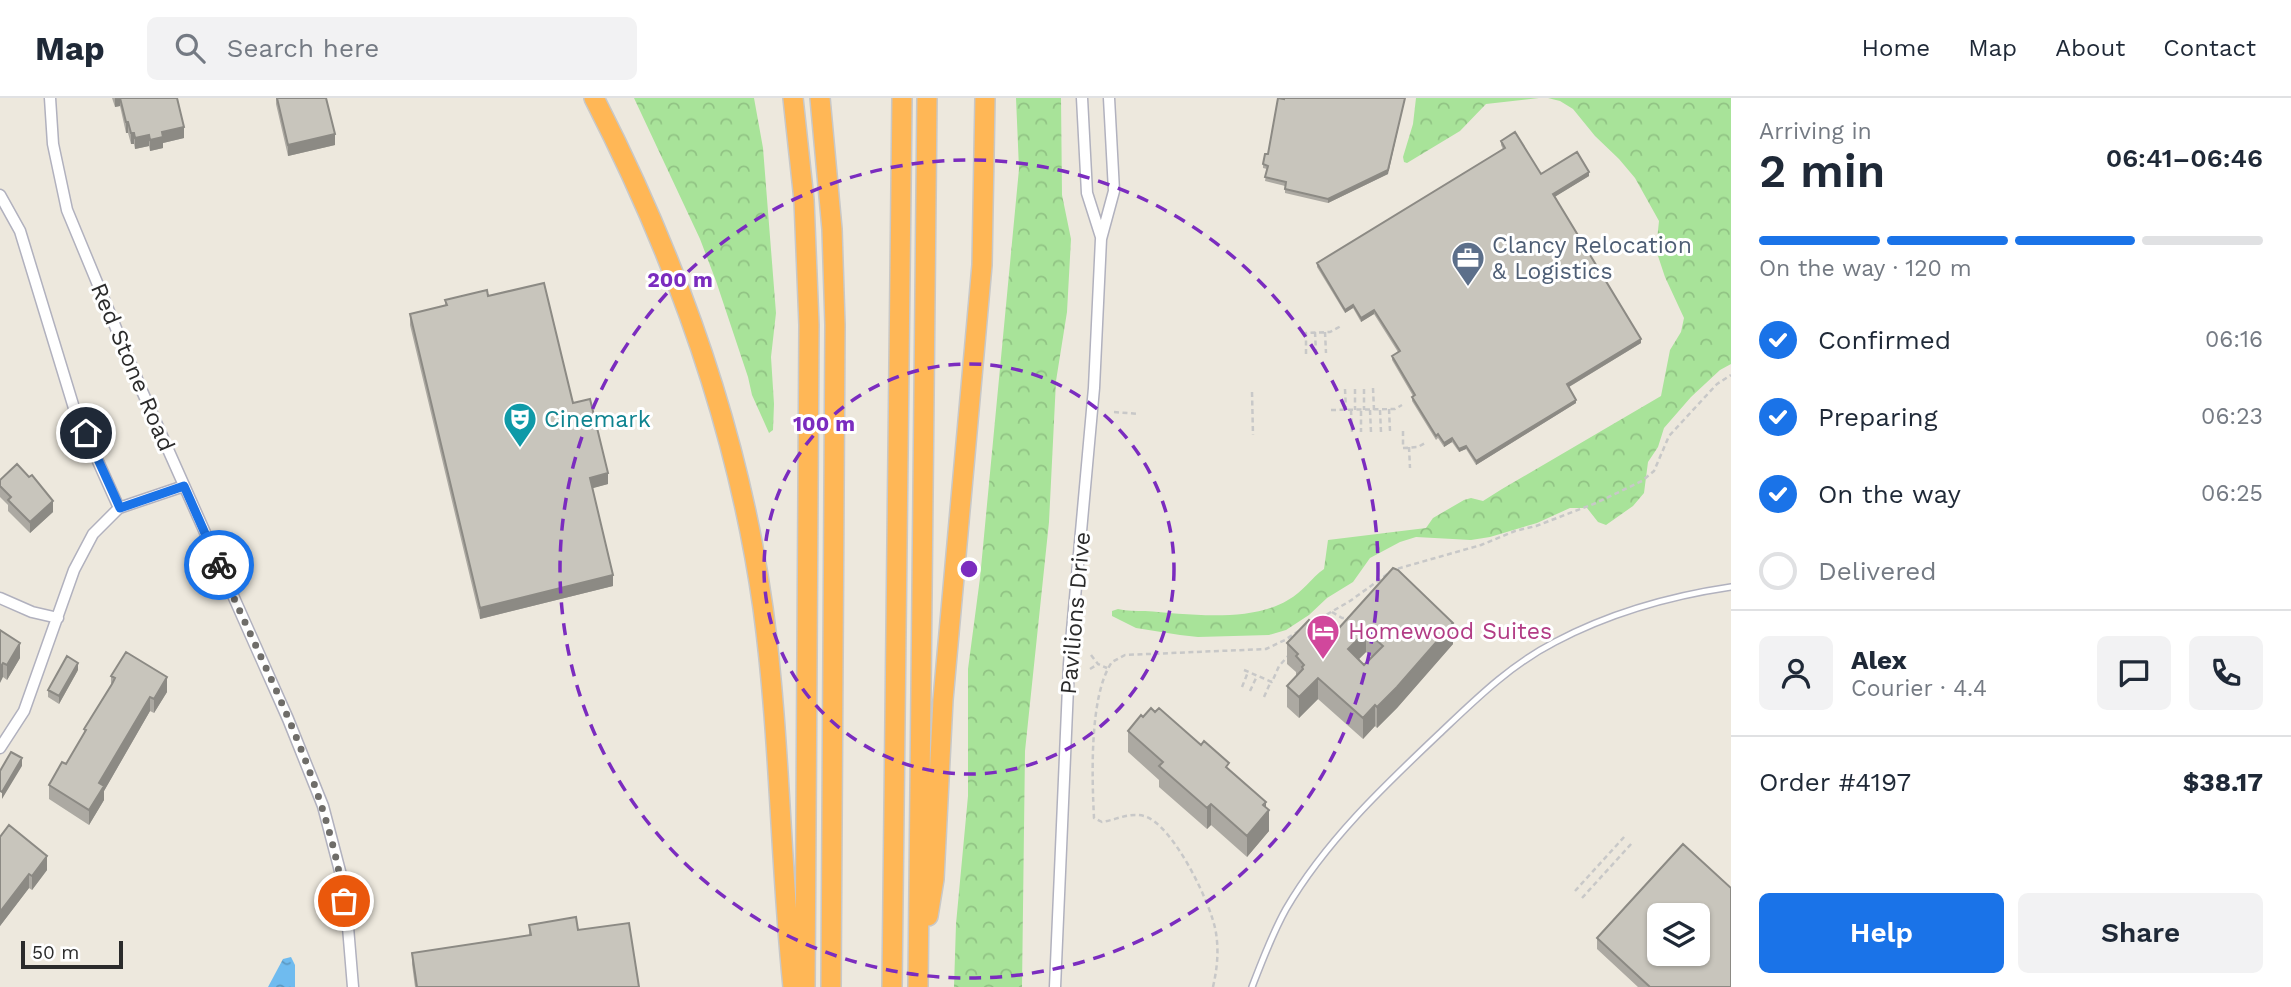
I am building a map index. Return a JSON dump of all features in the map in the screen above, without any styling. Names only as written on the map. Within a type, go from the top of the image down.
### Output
[{"type":"highway","points":[[594,98],[639,191],[686,306],[723,419],[746,517],[771,673],[793,987]]},
{"type":"highway","points":[[793,98],[804,201],[809,325],[805,987]]},
{"type":"highway","points":[[820,98],[832,229],[835,325],[831,987]]},
{"type":"highway","points":[[892,987],[902,98]]},
{"type":"highway","points":[[918,987],[927,98]]},
{"type":"highway","points":[[919,958],[935,870],[943,700],[982,265],[985,98]]},
{"type":"street","name":"Red Stone Road","points":[[50,98],[53,144],[67,210],[142,391],[288,719],[323,806],[341,875],[351,948],[353,987]]},
{"type":"street","name":"Pavilions Drive","points":[[1082,98],[1087,193],[1101,239]]},
{"type":"street","name":"Pavilions Drive","points":[[1055,987],[1068,683],[1094,377],[1101,239],[1114,191],[1109,98]]},
{"type":"street","points":[[0,195],[20,231],[74,408],[120,508]]},
{"type":"street","points":[[0,748],[24,711],[74,570],[93,534],[120,508],[184,486]]},
{"type":"street","points":[[0,598],[32,612],[58,618]]},
{"type":"lane","points":[[1252,987],[1268,945],[1286,909],[1341,832],[1383,786],[1500,678],[1553,642],[1625,611],[1684,595],[1731,587]]},
{"type":"path","points":[[1306,354],[1306,333],[1325,332],[1341,326]]},
{"type":"path","points":[[1315,332],[1316,353]]},
{"type":"path","points":[[1325,332],[1326,353]]},
{"type":"path","points":[[1213,987],[1218,953],[1213,918],[1182,855],[1162,829],[1145,817],[1123,816],[1102,822],[1094,818],[1093,758],[1098,695],[1107,668],[1112,662],[1136,654],[1266,649],[1332,612],[1393,570],[1536,526],[1642,481],[1654,471],[1670,436],[1717,384],[1731,375]]},
{"type":"path","points":[[1371,432],[1373,388]]},
{"type":"path","points":[[1345,389],[1351,410],[1352,432]]},
{"type":"path","points":[[1351,410],[1355,389]]},
{"type":"path","points":[[1362,432],[1364,389]]},
{"type":"path","points":[[1252,392],[1253,435]]},
{"type":"path","points":[[1331,411],[1389,410],[1402,405]]},
{"type":"path","points":[[1380,410],[1381,432]]},
{"type":"path","points":[[1389,410],[1390,431]]},
{"type":"path","points":[[1114,412],[1139,414]]},
{"type":"path","points":[[1402,431],[1403,448],[1418,447],[1425,443]]},
{"type":"path","points":[[1409,447],[1410,468]]},
{"type":"path","points":[[1332,612],[1342,618],[1355,620]]},
{"type":"path","points":[[1311,636],[1327,628],[1343,632]]},
{"type":"path","points":[[1264,697],[1279,666],[1296,649]]},
{"type":"path","points":[[1091,654],[1098,664],[1107,668]]},
{"type":"path","points":[[1090,669],[1098,664]]},
{"type":"path","points":[[1242,687],[1246,671],[1271,681]]},
{"type":"path","points":[[1250,691],[1257,676]]},
{"type":"path","points":[[1574,891],[1625,836]]},
{"type":"path","points":[[1582,898],[1632,843]]},
{"type":"green space","points":[[634,98],[754,98],[763,148],[776,313],[771,357],[773,430],[769,433],[752,395],[700,239]]},
{"type":"green space","points":[[1016,98],[1061,98],[1062,195],[1071,239],[1067,312],[1056,381],[1049,522],[1025,751],[1022,987],[954,987],[956,924],[968,796],[968,669],[980,578],[1019,169]]},
{"type":"green space","points":[[1416,98],[1539,98],[1486,104],[1460,131],[1407,163],[1403,157],[1413,124]]},
{"type":"green space","points":[[1548,98],[1731,98],[1731,364],[1720,370],[1691,397],[1664,428],[1658,447],[1648,462],[1644,493],[1633,506],[1606,525],[1598,522],[1587,508],[1570,508],[1537,523],[1490,537],[1471,540],[1416,537],[1400,542],[1370,558],[1353,582],[1327,598],[1309,615],[1286,630],[1269,635],[1180,635],[1136,628],[1112,616],[1112,611],[1118,609],[1218,615],[1256,612],[1273,607],[1293,597],[1324,569],[1328,540],[1426,528],[1433,518],[1464,500],[1471,498],[1483,501],[1661,396],[1670,350],[1681,332],[1684,318],[1656,250],[1659,221],[1635,178],[1619,159],[1573,109]]},
{"type":"water","points":[[291,957],[295,965],[295,987],[268,987],[283,959]]},
{"type":"building","points":[[120,98],[177,98],[184,127],[162,132],[163,137],[150,140],[149,135],[135,138],[126,122]]},
{"type":"building","points":[[277,98],[326,98],[335,134],[288,145]]},
{"type":"building","points":[[1278,98],[1405,98],[1388,170],[1328,199],[1285,189],[1286,182],[1265,177],[1268,166],[1263,164],[1265,154],[1268,154]]},
{"type":"building","name":"Clancy Relocation & Logistics","points":[[1515,132],[1541,174],[1577,152],[1589,172],[1553,194],[1641,339],[1567,384],[1576,400],[1476,461],[1466,446],[1459,449],[1452,438],[1444,443],[1438,434],[1436,436],[1412,397],[1415,395],[1392,356],[1400,351],[1374,310],[1361,318],[1353,305],[1345,310],[1317,263],[1505,148],[1501,141]]},
{"type":"building","name":"Cinemark","points":[[544,283],[573,403],[590,399],[608,473],[590,478],[613,575],[480,608],[410,314],[447,305],[445,300],[487,290],[488,296]]},
{"type":"building","points":[[17,464],[29,477],[32,475],[53,501],[30,522],[8,500],[11,497],[0,486],[0,480]]},
{"type":"building","name":"Homewood Suites","points":[[1393,568],[1453,623],[1397,687],[1363,718],[1318,678],[1299,697],[1287,686],[1304,665],[1287,643],[1309,620],[1330,638]],"holes":[[[1366,631],[1383,646],[1364,665],[1348,649]]]},
{"type":"building","points":[[0,630],[20,643],[7,665],[3,663],[0,668]]},
{"type":"building","points":[[126,652],[167,677],[154,699],[150,697],[99,783],[104,786],[89,810],[49,785],[62,762],[66,764],[86,730],[84,729],[115,678],[111,676]]},
{"type":"building","points":[[67,656],[78,663],[59,696],[48,690]]},
{"type":"building","points":[[1151,708],[1155,712],[1159,708],[1201,745],[1204,741],[1229,763],[1226,767],[1266,802],[1263,805],[1269,810],[1247,836],[1211,804],[1207,808],[1159,766],[1163,762],[1128,731],[1141,715],[1143,717]]},
{"type":"building","points":[[11,752],[22,758],[2,792],[0,771]]},
{"type":"building","points":[[9,825],[47,856],[32,876],[29,874],[0,912],[0,837]]},
{"type":"building","points":[[1683,844],[1731,888],[1731,987],[1650,987],[1597,938]]},
{"type":"building","points":[[576,917],[578,930],[629,923],[639,987],[417,987],[412,953],[531,935],[529,925]]},
{"type":"way so far","points":[[219,565],[288,719],[323,806],[341,875],[344,901]]},
{"type":"place","name":"Clancy Relocation & Logistics","points":[[1468,288]]},
{"type":"place","name":"Cinemark","points":[[520,449]]},
{"type":"place","name":"Homewood Suites","points":[[1323,661]]},
{"type":"route","points":[[86,433],[120,508],[184,486],[219,565]]}]
